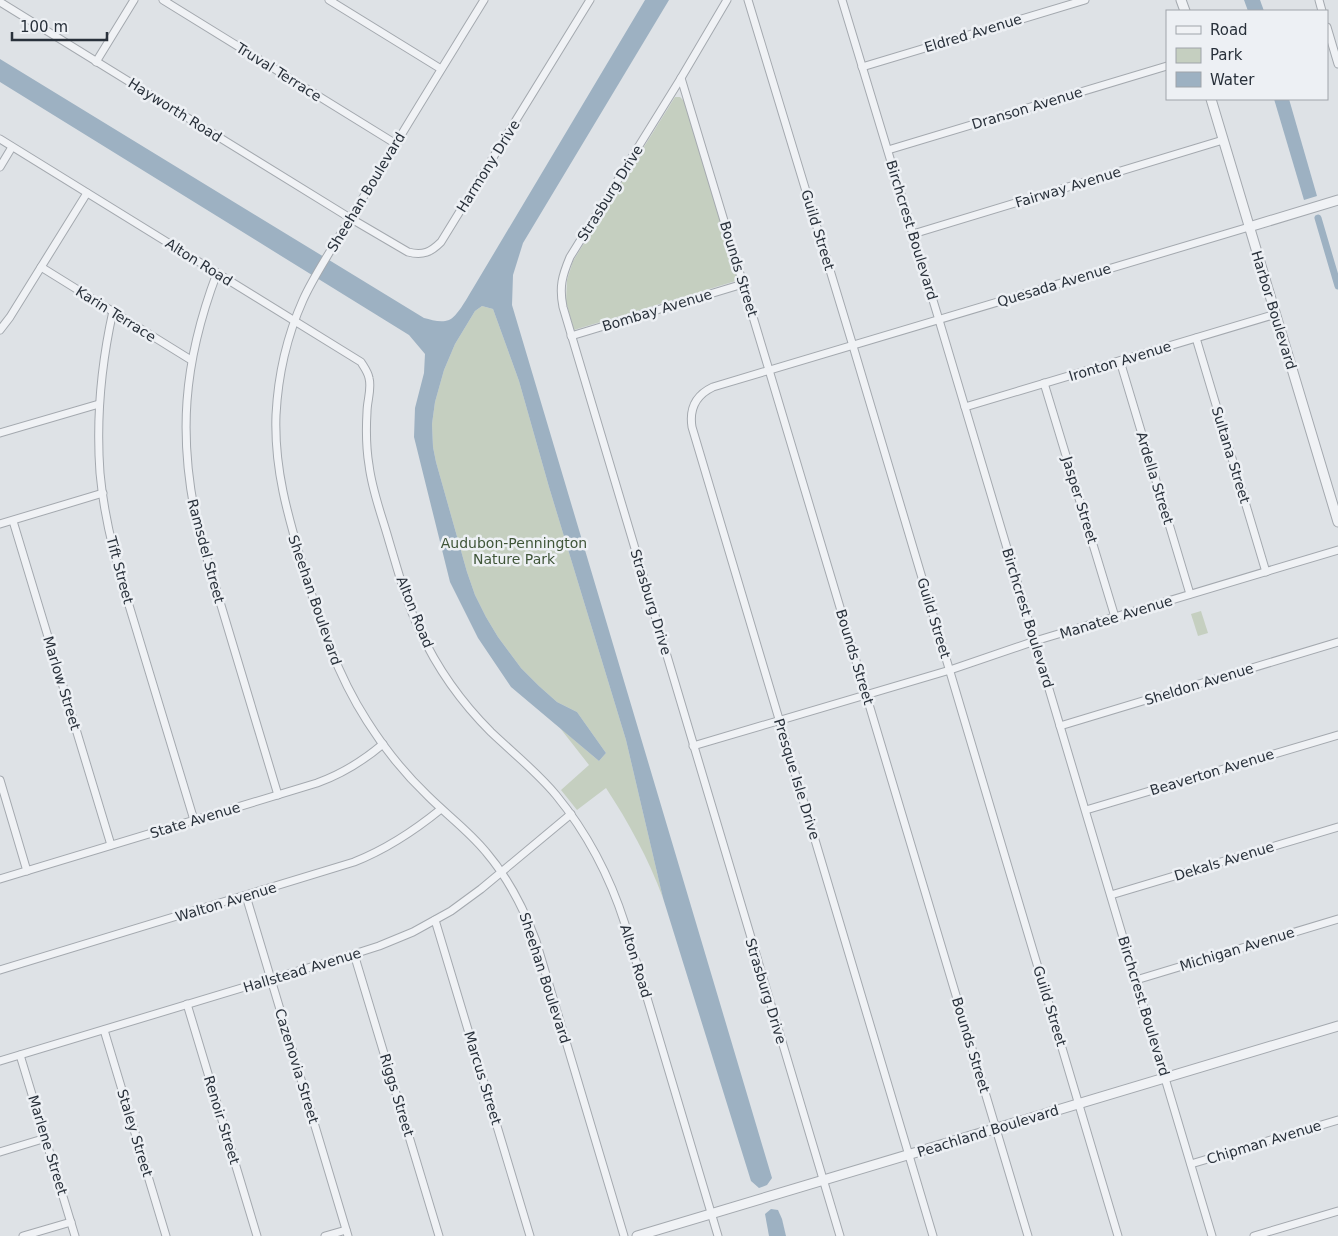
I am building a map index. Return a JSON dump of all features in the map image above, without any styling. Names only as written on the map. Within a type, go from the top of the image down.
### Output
[{"type":"street","points":[[96,62],[134,0]]},
{"type":"street","name":"Truval Terrace","points":[[163,0],[396,144]]},
{"type":"street","points":[[329,0],[441,69]]},
{"type":"street","name":"Sheehan Boulevard","points":[[484,0],[350,218],[303,300],[286,348],[281,370],[276,415],[277,460],[284,504],[321,627],[352,696],[383,744],[411,779],[474,839],[502,872],[522,906],[536,941],[624,1236]]},
{"type":"street","name":"Harmony Drive","points":[[350,218],[408,252],[424,253],[434,249],[442,242],[590,0]]},
{"type":"street","name":"Strasburg Drive","points":[[727,0],[570,257],[563,273],[561,296],[571,336],[840,1236]]},
{"type":"street","name":"Guild Street","points":[[748,0],[1118,1236]]},
{"type":"street","name":"Birchcrest Boulevard","points":[[842,0],[1212,1236]]},
{"type":"street","name":"Eldred Avenue","points":[[862,67],[1085,0]]},
{"type":"street","name":"Hayworth Road","points":[[0,2],[350,218]]},
{"type":"street","points":[[1328,30],[1338,64]]},
{"type":"street","name":"Dranson Avenue","points":[[888,150],[1166,66]]},
{"type":"street","name":"Bounds Street","points":[[681,78],[1028,1236]]},
{"type":"street","name":"Harbor Boulevard","points":[[1211,100],[1338,522]]},
{"type":"street","name":"Alton Road","points":[[0,139],[361,362],[369,376],[370,384],[366,431],[371,479],[405,592],[420,631],[430,652],[467,706],[538,776],[571,814],[599,860],[619,906],[718,1236]]},
{"type":"street","name":"Fairway Avenue","points":[[913,234],[1224,140]]},
{"type":"street","points":[[0,167],[12,147]]},
{"type":"street","points":[[0,330],[87,193]]},
{"type":"street","name":"Quesada Avenue","points":[[769,370],[1338,200]]},
{"type":"street","name":"Karin Terrace","points":[[41,267],[191,360]]},
{"type":"street","name":"Ramsdel Street","points":[[217,273],[202,314],[191,360],[187,396],[186,446],[190,490],[203,548],[278,795]]},
{"type":"street","name":"Bombay Avenue","points":[[571,336],[743,284]]},
{"type":"street","name":"Tift Street","points":[[113,311],[104,354],[99,404],[99,447],[108,528],[116,562],[194,820]]},
{"type":"street","name":"Ironton Avenue","points":[[965,407],[1276,314]]},
{"type":"street","name":"Sultana Street","points":[[1196,338],[1266,572]]},
{"type":"street","name":"Ardella Street","points":[[1120,361],[1190,594]]},
{"type":"street","name":"Presque Isle Drive","points":[[769,370],[706,390],[695,402],[691,418],[692,427],[933,1236]]},
{"type":"street","name":"Jasper Street","points":[[1044,383],[1115,617]]},
{"type":"street","points":[[0,433],[99,404]]},
{"type":"street","points":[[0,524],[103,494]]},
{"type":"street","name":"Marlow Street","points":[[13,521],[111,846]]},
{"type":"street","name":"Manatee Avenue","points":[[693,746],[950,670],[1035,641],[1338,550]]},
{"type":"street","name":"Sheldon Avenue","points":[[1060,726],[1338,642]]},
{"type":"street","name":"Beaverton Avenue","points":[[1086,810],[1338,734]]},
{"type":"street","name":"State Avenue","points":[[0,879],[317,783],[338,775],[383,744]]},
{"type":"street","points":[[0,780],[27,870]]},
{"type":"street","name":"Walton Avenue","points":[[0,970],[341,867],[367,857],[404,837],[441,809]]},
{"type":"street","name":"Hallstead Avenue","points":[[0,1061],[354,954],[396,939],[435,920],[466,900],[571,814]]},
{"type":"street","name":"Dekals Avenue","points":[[1111,895],[1338,827]]},
{"type":"street","name":"Cazenovia Street","points":[[246,896],[347,1233]]},
{"type":"street","name":"Michigan Avenue","points":[[1136,980],[1338,919]]},
{"type":"street","name":"Marcus Street","points":[[435,920],[530,1236]]},
{"type":"street","name":"Riggs Street","points":[[354,954],[439,1236]]},
{"type":"street","name":"Renoir Street","points":[[188,1004],[257,1236]]},
{"type":"street","name":"Peachland Boulevard","points":[[638,1236],[1338,1026]]},
{"type":"street","name":"Staley Street","points":[[104,1030],[166,1236]]},
{"type":"street","name":"Marlene Street","points":[[20,1055],[75,1236]]},
{"type":"street","name":"Chipman Avenue","points":[[1191,1164],[1338,1120]]},
{"type":"street","points":[[0,1152],[46,1138]]},
{"type":"street","points":[[1254,1236],[1338,1211]]},
{"type":"street","points":[[23,1236],[71,1222]]},
{"type":"street","points":[[325,1236],[347,1233]]},
{"type":"green space","points":[[675,97],[680,97],[684,101],[739,280],[574,330],[566,302],[567,280],[573,261]]},
{"type":"green space","name":"Audubon-Pennington Nature Park","points":[[482,306],[493,309],[519,381],[549,487],[626,740],[663,898],[638,841],[606,788],[577,810],[561,790],[589,765],[560,728],[599,761],[606,753],[577,712],[557,702],[521,668],[486,617],[475,595],[467,572],[436,462],[432,424],[435,402],[444,370],[455,344],[475,311]]},
{"type":"green space","points":[[1201,611],[1208,633],[1198,636],[1191,614]]},
{"type":"water","points":[[645,0],[669,0],[523,243],[513,275],[512,305],[772,1178],[767,1185],[759,1188],[751,1181],[663,898],[626,740],[549,487],[519,381],[493,309],[482,306],[475,311],[455,344],[444,370],[435,402],[432,424],[436,462],[467,572],[475,595],[486,617],[521,668],[557,702],[577,712],[606,753],[599,761],[511,687],[478,638],[450,582],[414,437],[415,408],[424,373],[425,354],[409,335],[0,82],[0,59],[424,318],[446,321],[455,315],[465,302]]},
{"type":"water","points":[[1244,0],[1260,0],[1264,10],[1248,10]]},
{"type":"water","points":[[1274,100],[1289,100],[1317,196],[1304,200]]},
{"type":"water","points":[[771,1209],[778,1210],[786,1236],[769,1236],[765,1214]]},
{"type":"waterway","points":[[1318,218],[1338,286]]}]
